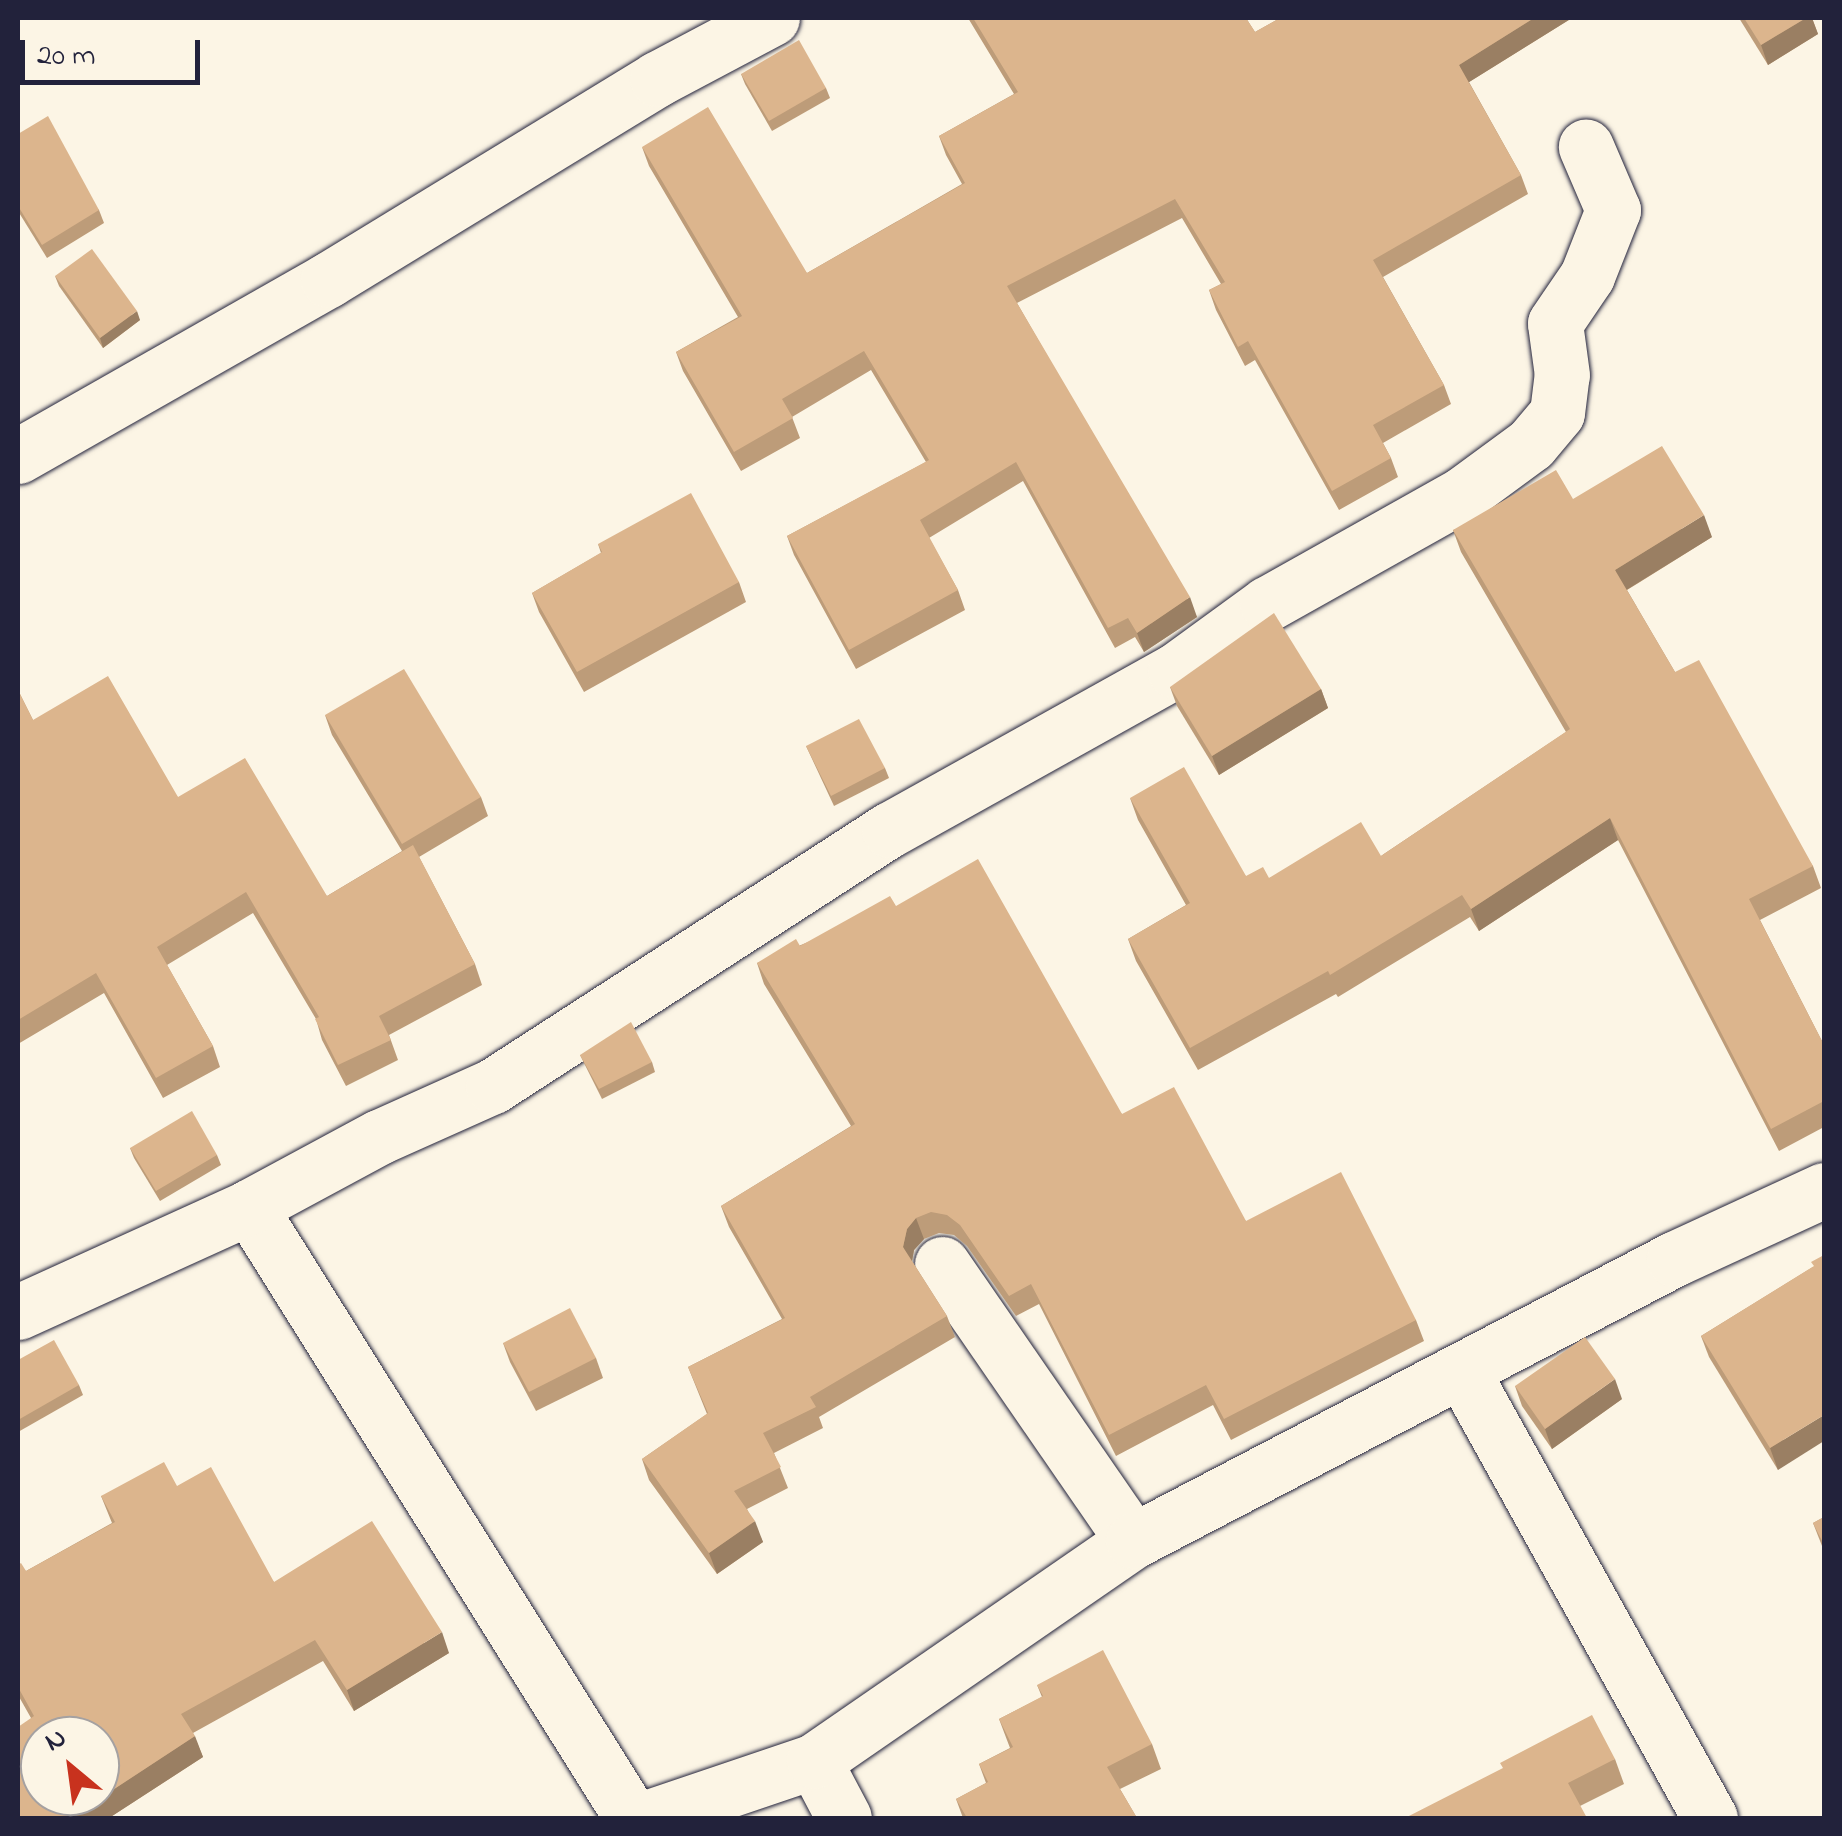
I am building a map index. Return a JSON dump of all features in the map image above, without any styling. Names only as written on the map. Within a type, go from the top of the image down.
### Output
[{"type":"street","points":[[18,456],[328,280],[657,79],[772,18]]},
{"type":"street","points":[[18,1312],[249,1208],[379,1138],[493,1086],[888,830],[1175,671],[1267,604],[1463,494],[1531,444],[1557,413],[1562,375],[1556,323],[1587,276],[1613,210],[1586,147]]},
{"type":"street","points":[[646,1818],[814,1762],[1133,1540],[1674,1259],[1824,1190]]},
{"type":"street","points":[[249,1208],[632,1818]]},
{"type":"street","points":[[942,1264],[1133,1540]]},
{"type":"street","points":[[1462,1371],[1710,1818]]},
{"type":"street","points":[[814,1762],[844,1818]]},
{"type":"building","points":[[973,18],[1246,18],[1255,32],[1280,18],[1534,18],[1459,65],[1521,175],[1373,260],[1444,385],[1373,425],[1391,458],[1332,491],[1248,341],[1238,347],[1209,290],[1225,282],[1175,199],[1007,286],[1190,597],[1137,633],[1128,618],[1108,628],[1016,462],[920,520],[958,590],[849,650],[787,536],[929,460],[864,351],[782,399],[793,418],[734,452],[676,352],[742,316],[642,147],[708,107],[807,273],[965,183],[939,136],[1018,92]]},
{"type":"building","points":[[1744,18],[1806,18],[1761,45]]},
{"type":"building","points":[[799,40],[826,88],[769,121],[741,74]]},
{"type":"building","points":[[48,116],[99,210],[42,245],[18,206],[18,134]]},
{"type":"building","points":[[92,249],[137,311],[100,338],[55,276]]},
{"type":"building","points":[[1662,446],[1704,515],[1615,570],[1675,672],[1699,660],[1813,866],[1749,899],[1824,1045],[1824,1101],[1771,1129],[1610,818],[1471,909],[1462,895],[1330,975],[1328,971],[1190,1048],[1128,939],[1190,903],[1130,798],[1184,767],[1246,876],[1263,867],[1269,878],[1361,822],[1381,856],[1570,729],[1453,530],[1556,470],[1573,499]]},
{"type":"building","points":[[691,493],[739,582],[577,672],[532,593],[602,552],[598,544]]},
{"type":"building","points":[[1274,613],[1321,689],[1212,756],[1170,687]]},
{"type":"building","points":[[404,669],[481,797],[402,844],[325,715]]},
{"type":"building","points":[[108,676],[178,797],[245,758],[327,896],[413,845],[475,964],[379,1016],[391,1040],[338,1065],[315,1019],[319,1017],[246,892],[157,947],[213,1046],[156,1078],[96,973],[18,1020],[18,690],[33,720]]},
{"type":"building","points":[[859,719],[885,768],[831,796],[806,746]]},
{"type":"building","points":[[978,859],[1122,1114],[1174,1087],[1246,1221],[1341,1172],[1416,1320],[1224,1419],[1206,1385],[1109,1435],[1031,1284],[1009,1296],[960,1225],[947,1215],[931,1212],[916,1218],[907,1229],[903,1247],[947,1316],[810,1397],[816,1407],[763,1433],[781,1467],[734,1491],[755,1521],[709,1553],[642,1459],[708,1413],[688,1367],[785,1318],[721,1206],[855,1124],[757,963],[796,939],[800,946],[890,896],[896,906]]},
{"type":"building","points":[[631,1022],[652,1062],[599,1089],[580,1055]]},
{"type":"building","points":[[192,1111],[217,1155],[156,1191],[130,1148]]},
{"type":"building","points":[[1824,1255],[1824,1415],[1770,1448],[1701,1336],[1814,1266],[1811,1262]]},
{"type":"building","points":[[570,1308],[596,1358],[529,1392],[503,1343]]},
{"type":"building","points":[[1585,1337],[1615,1379],[1545,1429],[1515,1386]]},
{"type":"building","points":[[54,1340],[79,1385],[18,1420],[18,1360]]},
{"type":"building","points":[[164,1462],[177,1486],[211,1467],[274,1582],[372,1521],[442,1632],[347,1690],[315,1640],[181,1714],[195,1736],[120,1785],[120,1716],[34,1716],[18,1687],[18,1565],[21,1563],[26,1571],[115,1522],[101,1496]]},
{"type":"building","points":[[1824,1517],[1824,1545],[1813,1523]]},
{"type":"building","points":[[1103,1650],[1152,1744],[1107,1767],[1137,1818],[967,1818],[956,1799],[988,1782],[979,1764],[1013,1747],[999,1719],[1043,1696],[1037,1685]]},
{"type":"building","points":[[1592,1715],[1615,1759],[1568,1783],[1587,1818],[1405,1818],[1503,1768],[1500,1763]]},
{"type":"building","points":[[18,1727],[20,1816],[73,1816],[70,1818],[18,1818]]}]
